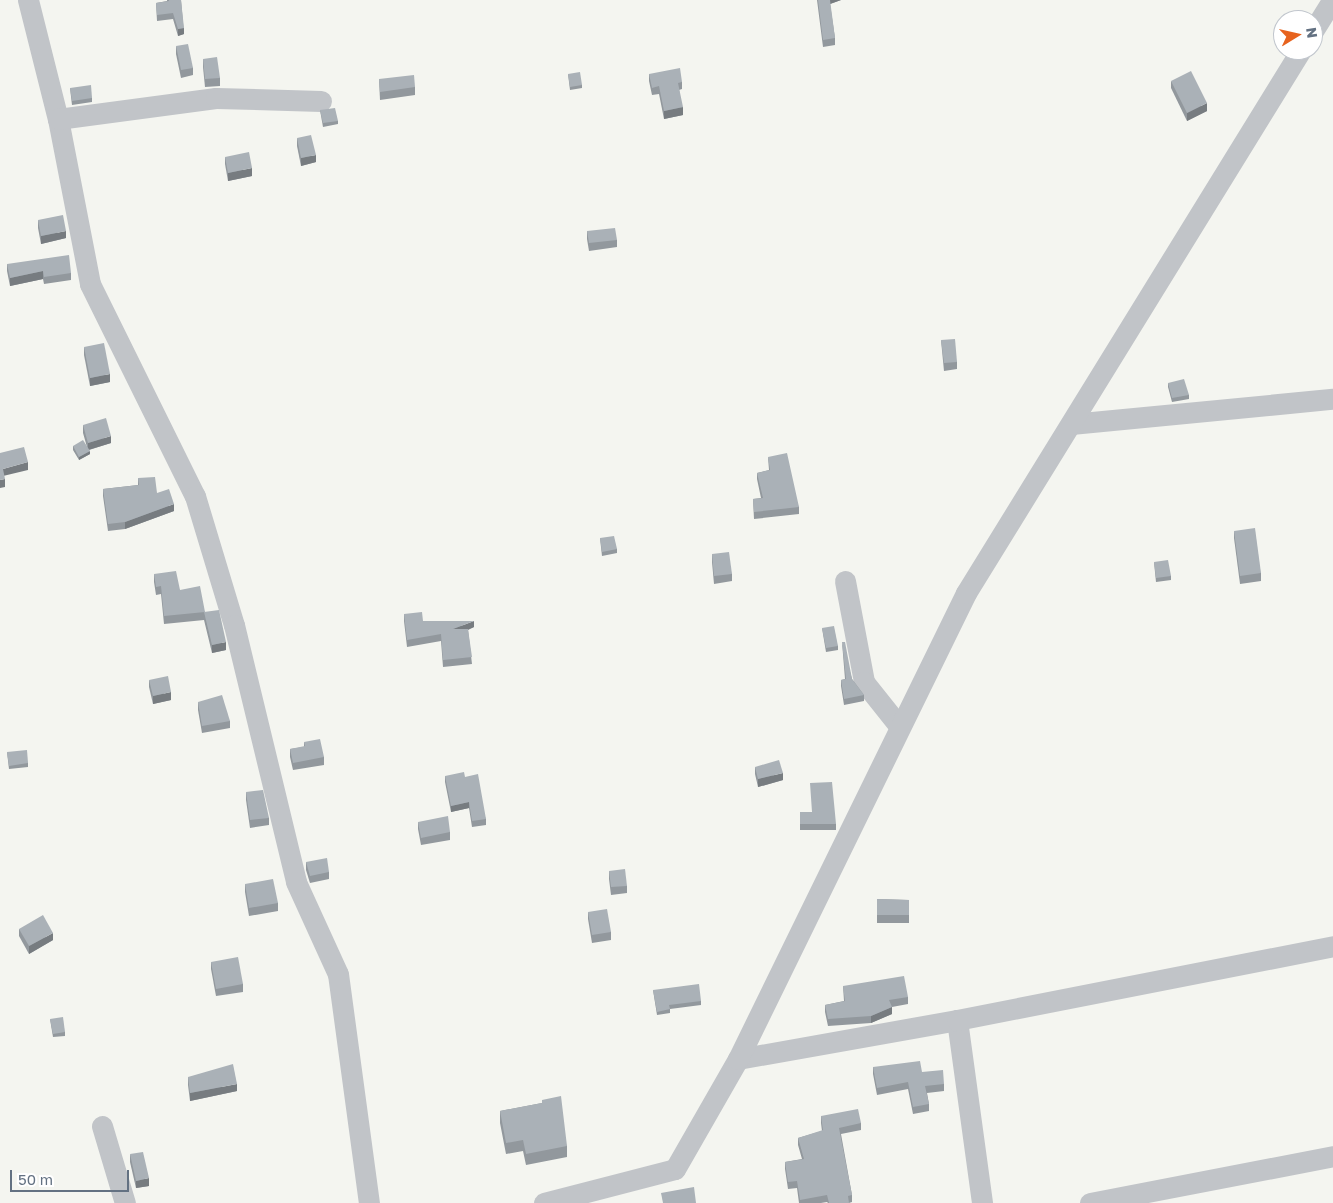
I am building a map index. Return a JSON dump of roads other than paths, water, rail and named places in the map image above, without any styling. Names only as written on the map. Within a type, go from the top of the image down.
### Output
[{"type":"street","points":[[28,0],[58,119],[90,284],[195,496],[234,625],[296,882],[338,974],[369,1203]]},
{"type":"street","points":[[1323,15],[1332,0]]},
{"type":"street","points":[[544,1203],[675,1169],[738,1059],[899,726],[966,593],[1295,60]]},
{"type":"street","points":[[58,119],[216,98],[321,101]]},
{"type":"street","points":[[1071,424],[1333,399]]},
{"type":"street","points":[[845,581],[864,682],[899,726]]},
{"type":"street","points":[[738,1059],[957,1020],[1333,946]]},
{"type":"street","points":[[957,1020],[982,1203]]},
{"type":"street","points":[[102,1126],[125,1203]]},
{"type":"street","points":[[1090,1203],[1333,1156]]}]
